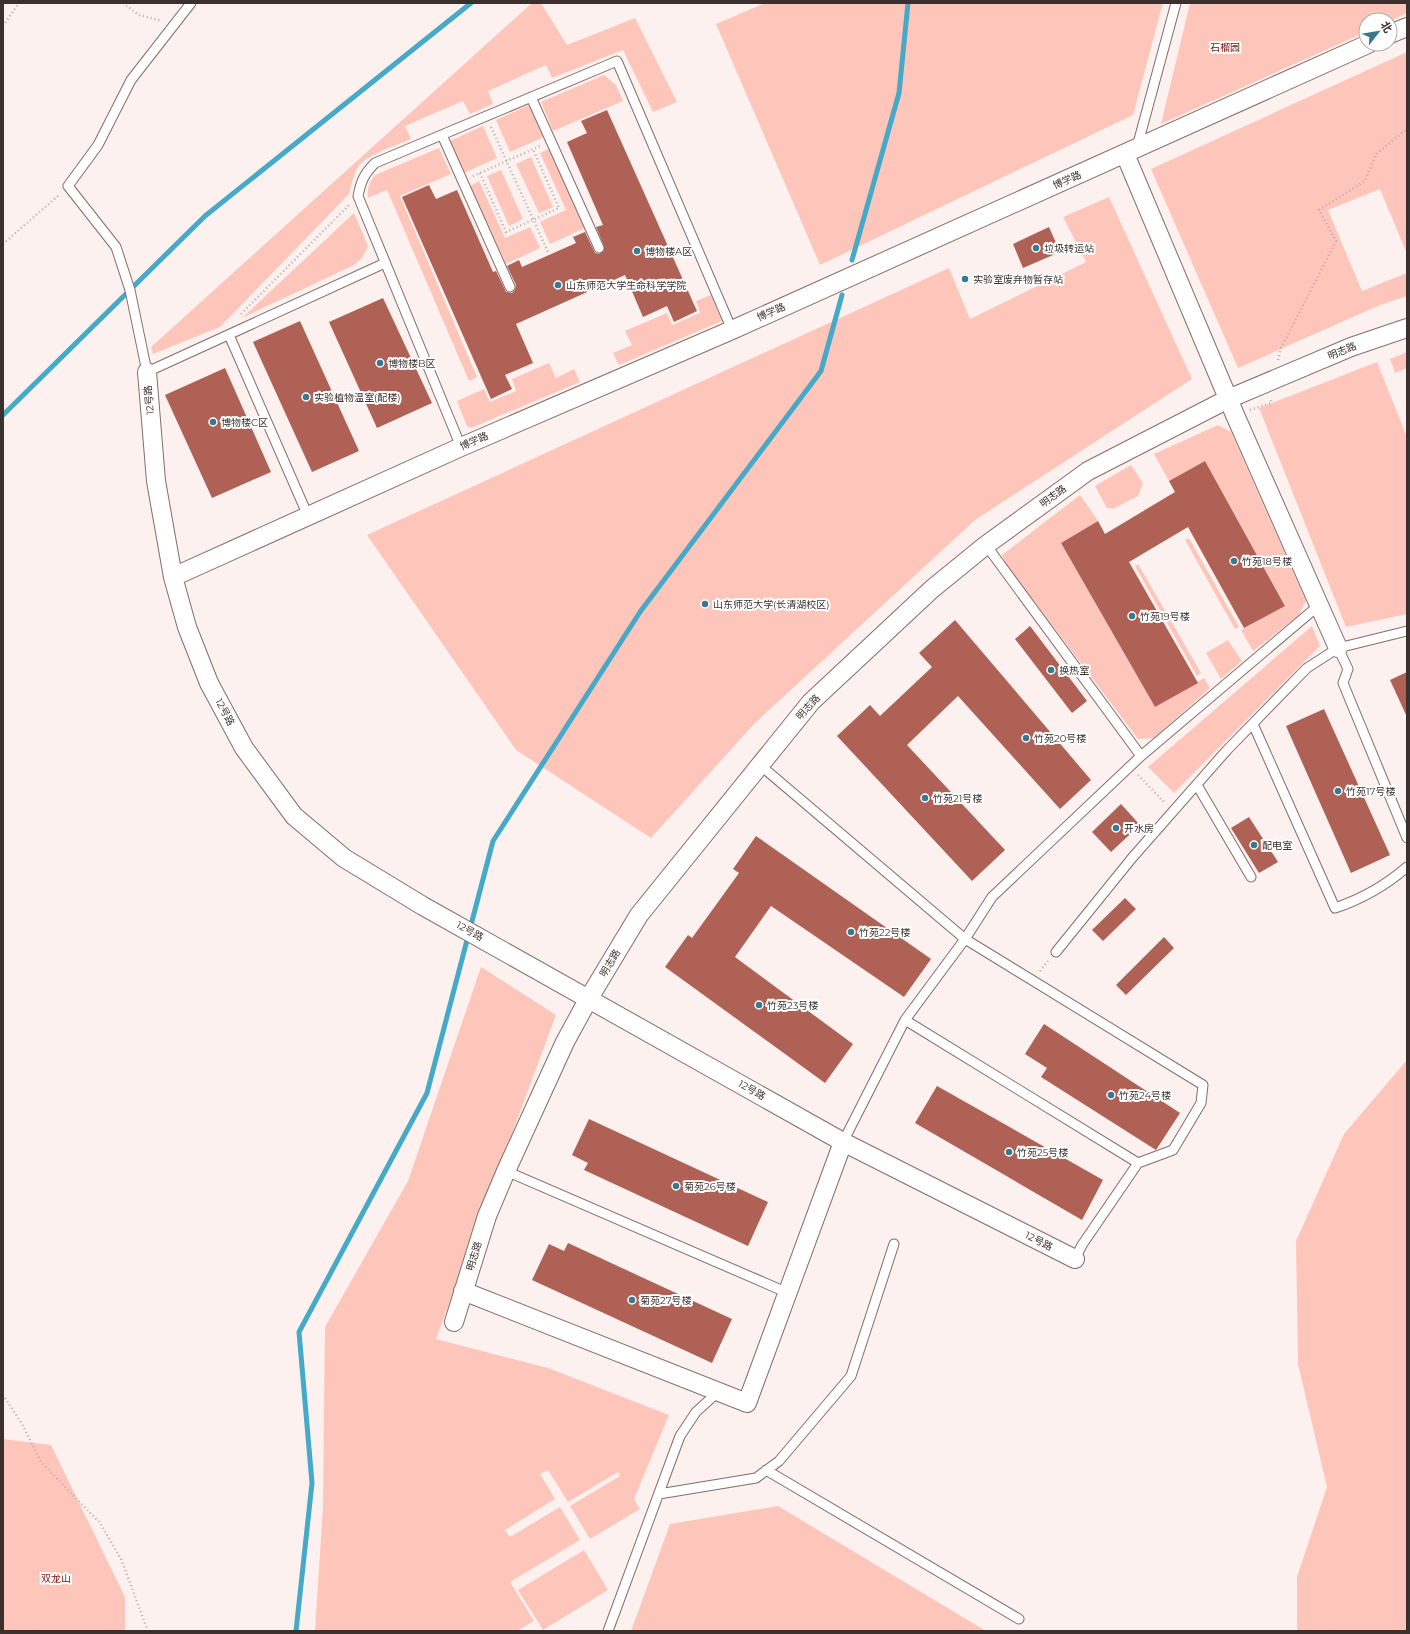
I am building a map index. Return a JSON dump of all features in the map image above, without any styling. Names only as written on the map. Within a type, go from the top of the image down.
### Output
[{"type":"street","name":"博学路","points":[[173,577],[461,447],[732,330],[1358,49]]},
{"type":"street","points":[[1131,151],[1228,398],[1318,606],[1338,648]]},
{"type":"street","name":"明志路","points":[[454,1322],[487,1216],[565,1042],[589,998],[639,915],[811,702],[932,589],[986,544],[1088,471],[1228,398],[1351,347],[1407,328]]},
{"type":"street","name":"12号路","points":[[147,372],[156,481],[173,577],[187,627],[209,682],[244,748],[294,816],[344,858],[448,919],[843,1142],[1075,1259]]},
{"type":"street","points":[[463,1291],[747,1403],[843,1142]]},
{"type":"lane","points":[[192,3],[131,80],[98,145],[68,186],[116,247],[130,290],[147,372],[385,264]]},
{"type":"lane","points":[[1131,151],[1176,3]]},
{"type":"lane","points":[[461,447],[358,196],[360,184],[366,172],[375,164],[486,116],[616,61],[732,330]]},
{"type":"lane","points":[[531,97],[599,248]]},
{"type":"lane","points":[[442,135],[510,287]]},
{"type":"lane","points":[[229,335],[308,516]]},
{"type":"lane","points":[[986,544],[1141,756]]},
{"type":"lane","points":[[843,1142],[905,1020],[965,939],[992,897],[1141,756],[1318,606]]},
{"type":"lane","points":[[1056,952],[1132,858],[1196,785],[1307,668],[1338,648],[1407,631]]},
{"type":"lane","points":[[1338,648],[1348,669],[1343,683],[1407,838]]},
{"type":"lane","points":[[1253,724],[1335,908],[1370,894],[1394,878],[1407,867]]},
{"type":"lane","points":[[760,765],[965,939],[1203,1085],[1201,1102],[1173,1150],[1138,1163],[1082,1245],[1075,1259]]},
{"type":"lane","points":[[1196,785],[1251,877]]},
{"type":"lane","points":[[905,1020],[1138,1163]]},
{"type":"lane","points":[[506,1171],[788,1293]]},
{"type":"lane","points":[[659,1494],[756,1478],[778,1461],[851,1376],[894,1244]]},
{"type":"lane","points":[[608,1631],[680,1436],[696,1412],[718,1392]]},
{"type":"lane","points":[[766,1470],[1019,1619]]},
{"type":"path","points":[[3,26],[19,3]]},
{"type":"path","points":[[123,3],[139,15],[174,24]]},
{"type":"path","points":[[486,116],[548,252]]},
{"type":"path","points":[[1364,181],[1376,154],[1407,129]]},
{"type":"path","points":[[462,181],[551,141]]},
{"type":"path","points":[[480,173],[506,232],[534,220],[560,208],[533,149]]},
{"type":"path","points":[[3,244],[68,186]]},
{"type":"path","points":[[240,314],[358,196]]},
{"type":"path","points":[[1130,767],[1174,811]]},
{"type":"path","points":[[1033,981],[1056,952]]},
{"type":"path","points":[[5,1398],[22,1424],[41,1462],[100,1523],[121,1559],[148,1631]]},
{"type":"green space","points":[[532,3],[541,3],[567,45],[635,18],[677,102],[653,112],[623,50],[552,78],[546,65],[488,91],[493,104],[470,114],[463,101],[405,126],[411,139],[375,154],[362,162],[355,174],[349,194],[220,327],[153,354],[151,347]]},
{"type":"green space","points":[[765,3],[1163,3],[1133,115],[820,265],[716,24]]},
{"type":"green space","name":"石榴园","points":[[1190,3],[1407,3],[1407,13],[1398,17],[1398,12],[1358,12],[1358,36],[1161,124]]},
{"type":"green space","points":[[1407,52],[1407,254],[1380,189],[1328,210],[1362,291],[1407,273],[1407,296],[1380,305],[1238,368],[1151,169]]},
{"type":"green space","points":[[604,75],[616,85],[623,101],[553,131],[541,102]]},
{"type":"green space","points":[[529,105],[544,137],[510,152],[496,120]]},
{"type":"green space","points":[[483,126],[497,158],[464,173],[450,141]]},
{"type":"green space","points":[[439,148],[451,174],[400,196],[477,377],[469,381],[387,190],[368,198],[369,186],[375,175]]},
{"type":"green space","points":[[549,149],[585,228],[550,244],[540,222],[566,210],[540,153]]},
{"type":"green space","points":[[531,157],[553,207],[539,213],[516,164]]},
{"type":"green space","points":[[501,170],[523,219],[509,226],[487,176]]},
{"type":"green space","points":[[479,181],[505,238],[530,227],[540,248],[506,264],[470,186]]},
{"type":"green space","points":[[1109,197],[1192,379],[975,520],[754,724],[651,838],[516,750],[367,535],[949,268],[970,319],[1086,262],[1063,217]]},
{"type":"green space","points":[[354,213],[368,246],[362,258],[354,265],[242,318]]},
{"type":"green space","points":[[711,295],[722,321],[619,365],[613,353],[632,345],[625,331],[667,313],[672,325],[700,313],[696,301]]},
{"type":"green space","points":[[1407,352],[1407,368],[1395,373],[1390,359]]},
{"type":"green space","points":[[1377,362],[1407,437],[1407,614],[1346,627],[1259,408]]},
{"type":"green space","points":[[549,363],[556,378],[574,369],[580,382],[471,428],[467,426],[457,401],[484,389],[490,402],[516,391],[512,379]]},
{"type":"green space","points":[[1218,425],[1231,432],[1306,601],[1299,615],[1253,651],[1241,630],[1285,605],[1205,461],[1169,481],[1154,454]]},
{"type":"green space","points":[[1131,465],[1143,483],[1138,496],[1113,509],[1107,508],[1095,486]]},
{"type":"green space","points":[[1080,495],[1098,521],[1061,543],[1155,707],[1204,678],[1210,688],[1154,738],[1138,739],[1006,564],[1002,555]]},
{"type":"green space","points":[[1189,538],[1239,627],[1235,629],[1185,540]]},
{"type":"green space","points":[[1138,564],[1201,673],[1197,676],[1135,566]]},
{"type":"green space","points":[[1312,626],[1320,646],[1174,793],[1148,767]]},
{"type":"green space","points":[[1228,640],[1242,661],[1221,679],[1206,653]]},
{"type":"green space","points":[[481,967],[556,1015],[436,1339],[548,1368],[669,1415],[634,1499],[640,1509],[590,1539],[570,1506],[620,1476],[618,1472],[568,1502],[548,1470],[540,1474],[555,1499],[505,1530],[510,1537],[560,1507],[580,1540],[510,1582],[534,1621],[517,1631],[315,1631],[323,1506],[325,1327],[408,1181]]},
{"type":"green space","points":[[1407,1060],[1407,1631],[1297,1631],[1297,1577],[1327,1487],[1298,1364],[1296,1241],[1344,1134]]},
{"type":"green space","name":"双龙山","points":[[3,1439],[51,1445],[125,1597],[125,1631],[3,1631]]},
{"type":"green space","points":[[778,1506],[986,1631],[631,1631],[670,1524]]},
{"type":"green space","points":[[584,1550],[608,1590],[543,1630],[518,1590]]},
{"type":"building","name":"博物楼A区","points":[[607,110],[697,311],[674,322],[667,306],[643,317],[625,275],[516,324],[533,363],[505,375],[512,389],[491,399],[402,197],[429,185],[436,199],[457,190],[493,272],[496,271],[506,292],[512,293],[515,290],[516,285],[507,266],[519,260],[522,267],[576,243],[573,237],[585,232],[595,253],[599,254],[604,251],[604,246],[596,227],[603,225],[567,142],[587,133],[581,121]]},
{"type":"building","name":"垃圾转运站","points":[[1049,227],[1060,252],[1023,268],[1013,244]]},
{"type":"building","name":"博物楼B区","points":[[383,298],[432,403],[377,428],[329,322]]},
{"type":"building","name":"实验植物温室(配楼)","points":[[300,321],[359,451],[312,472],[253,342]]},
{"type":"building","name":"博物楼C区","points":[[225,368],[271,472],[212,498],[165,395]]},
{"type":"building","points":[[1205,461],[1285,606],[1244,628],[1188,527],[1129,562],[1198,683],[1155,707],[1061,543],[1098,521],[1105,534],[1175,492],[1169,481]]},
{"type":"building","points":[[955,620],[1091,780],[1060,809],[958,696],[907,745],[1005,850],[972,881],[837,736],[870,705],[880,716],[932,667],[919,653]]},
{"type":"building","name":"换热室","points":[[1030,626],[1087,701],[1072,713],[1015,639]]},
{"type":"building","points":[[1407,672],[1407,717],[1390,680]]},
{"type":"building","name":"竹苑17号楼","points":[[1324,709],[1390,855],[1351,873],[1286,726]]},
{"type":"building","name":"开水房","points":[[1121,804],[1140,825],[1111,852],[1092,832]]},
{"type":"building","name":"配电室","points":[[1249,817],[1278,862],[1259,873],[1231,828]]},
{"type":"building","points":[[756,836],[931,959],[904,997],[771,906],[735,957],[853,1044],[825,1083],[665,967],[688,935],[692,938],[739,873],[733,869]]},
{"type":"building","points":[[1125,898],[1136,909],[1103,941],[1092,930]]},
{"type":"building","points":[[1164,937],[1174,948],[1126,995],[1116,985]]},
{"type":"building","name":"竹苑24号楼","points":[[1044,1024],[1180,1113],[1156,1150],[1041,1077],[1047,1068],[1025,1054]]},
{"type":"building","name":"竹苑25号楼","points":[[937,1086],[1103,1180],[1082,1220],[915,1123]]},
{"type":"building","name":"菊苑26号楼","points":[[589,1119],[768,1202],[748,1246],[584,1170],[588,1163],[572,1155]]},
{"type":"building","name":"菊苑27号楼","points":[[568,1243],[732,1319],[712,1363],[532,1280],[549,1244],[564,1251]]},
{"type":"waterway","points":[[3,415],[205,216],[471,3]]},
{"type":"waterway","points":[[852,260],[899,93],[908,3]]},
{"type":"waterway","points":[[296,1631],[312,1483],[299,1332],[427,1093],[493,841],[640,612],[821,371],[842,295]]},
{"type":"place","name":"垃圾转运站","points":[[1036,248]]},
{"type":"place","name":"博物楼A区","points":[[637,251]]},
{"type":"place","name":"实验室废弃物暂存站","points":[[965,279]]},
{"type":"place","name":"山东师范大学生命科学学院","points":[[558,285]]},
{"type":"place","name":"博物楼B区","points":[[380,363]]},
{"type":"place","name":"实验植物温室(配楼)","points":[[306,397]]},
{"type":"place","name":"博物楼C区","points":[[213,422]]},
{"type":"place","name":"竹苑18号楼","points":[[1234,561]]},
{"type":"place","name":"山东师范大学(长清湖校区)","points":[[705,604]]},
{"type":"place","name":"竹苑19号楼","points":[[1132,616]]},
{"type":"place","name":"换热室","points":[[1051,670]]},
{"type":"place","name":"竹苑20号楼","points":[[1026,738]]},
{"type":"place","name":"竹苑17号楼","points":[[1338,791]]},
{"type":"place","name":"竹苑21号楼","points":[[925,798]]},
{"type":"place","name":"开水房","points":[[1116,828]]},
{"type":"place","name":"配电室","points":[[1254,845]]},
{"type":"place","name":"竹苑22号楼","points":[[851,932]]},
{"type":"place","name":"竹苑23号楼","points":[[759,1005]]},
{"type":"place","name":"竹苑24号楼","points":[[1111,1095]]},
{"type":"place","name":"竹苑25号楼","points":[[1009,1152]]},
{"type":"place","name":"菊苑26号楼","points":[[676,1186]]},
{"type":"place","name":"菊苑27号楼","points":[[632,1300]]}]
